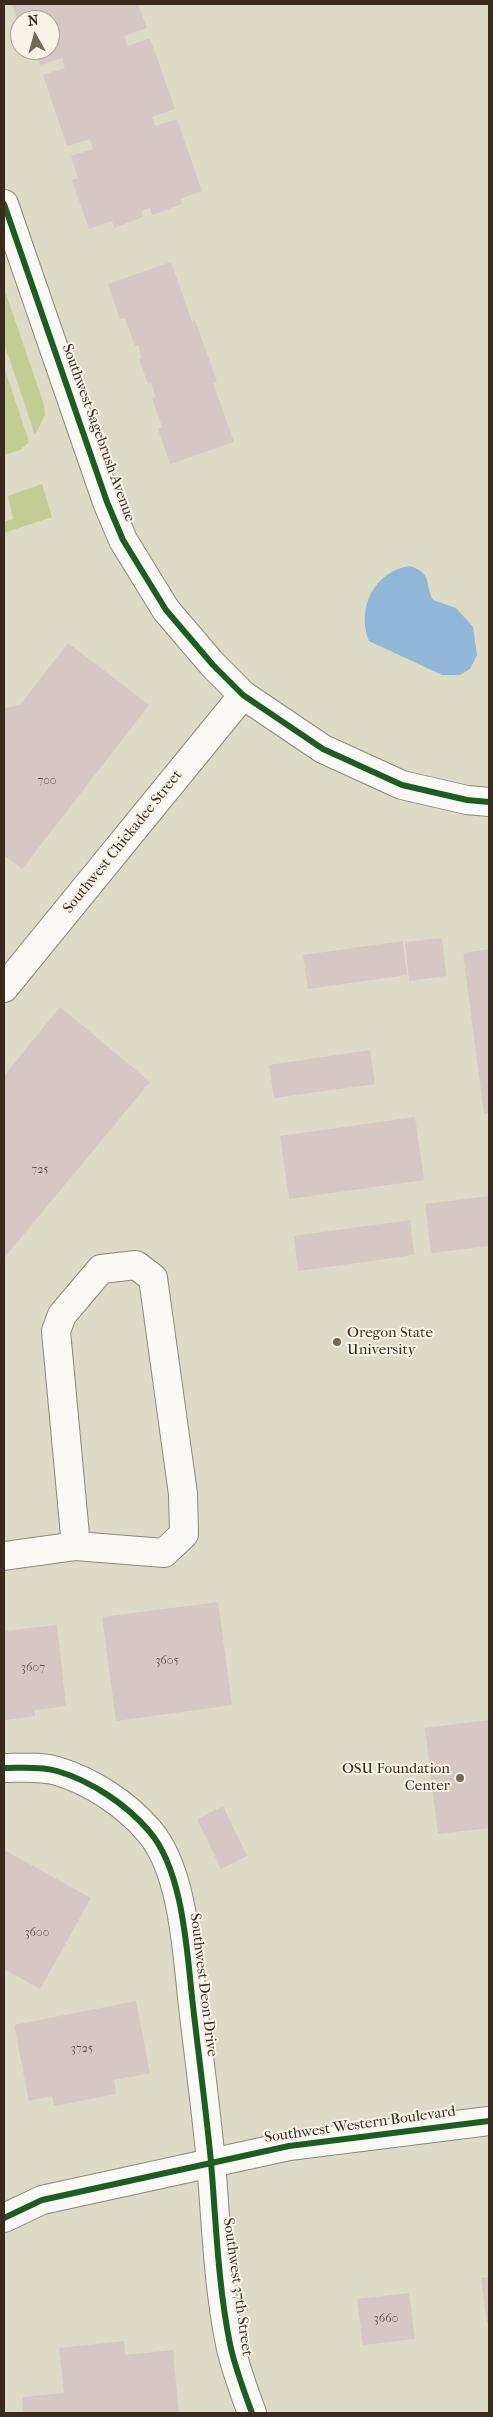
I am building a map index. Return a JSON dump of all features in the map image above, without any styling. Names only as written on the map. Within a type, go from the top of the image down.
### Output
[{"type":"street","name":"Southwest Sagebrush Avenue","points":[[4,204],[90,453],[123,540],[166,610],[212,665],[243,695],[323,749],[402,785],[467,800],[489,802]]},
{"type":"street","name":"Southwest Chickadee Street","points":[[4,988],[243,695]]},
{"type":"street","points":[[4,1556],[76,1546],[164,1553],[184,1534],[183,1494],[153,1278],[136,1265],[101,1269],[62,1315],[56,1331],[76,1546]]},
{"type":"street","name":"Southwest Deon Drive","points":[[4,1768],[56,1771],[116,1800],[150,1831],[164,1856],[179,1898],[211,2162]]},
{"type":"street","name":"Southwest Western Boulevard","points":[[4,2218],[42,2200],[289,2146],[489,2121]]},
{"type":"street","name":"Southwest 37th Street","points":[[211,2162],[218,2250],[230,2343],[236,2370],[252,2413]]},
{"type":"street","points":[[4,2205],[42,2200]]},
{"type":"green space","points":[[4,288],[44,405],[45,415],[35,435],[4,343]]},
{"type":"green space","points":[[4,367],[29,442],[20,450],[4,455]]},
{"type":"green space","points":[[42,484],[52,517],[4,533],[4,522],[13,519],[8,496]]},
{"type":"water","points":[[410,566],[422,572],[425,576],[433,600],[456,608],[473,627],[477,655],[470,669],[460,675],[442,675],[369,641],[365,616],[371,593],[387,575],[397,569]]},
{"type":"building","points":[[12,4],[138,4],[147,28],[124,36],[128,46],[150,38],[175,109],[152,117],[155,126],[177,119],[202,191],[180,199],[182,204],[152,215],[150,208],[141,211],[143,217],[114,228],[112,221],[89,229],[72,180],[78,178],[71,156],[93,149],[90,139],[67,146],[43,75],[65,68],[62,58],[60,59],[60,10],[14,10]]},
{"type":"building","points":[[38,60],[56,60],[40,65]]},
{"type":"building","points":[[171,262],[192,321],[195,320],[217,382],[213,383],[234,442],[170,464],[158,429],[162,427],[152,398],[156,397],[151,383],[148,384],[139,359],[142,358],[138,345],[135,346],[125,318],[120,319],[108,284]]},
{"type":"building","points":[[68,643],[149,705],[22,869],[4,855],[4,708],[20,705]]},
{"type":"building","points":[[442,938],[446,976],[409,981],[405,942]]},
{"type":"building","points":[[403,941],[407,975],[308,989],[303,955]]},
{"type":"building","points":[[489,949],[489,1113],[484,1114],[463,953]]},
{"type":"building","points":[[60,1007],[150,1082],[4,1258],[4,1076]]},
{"type":"building","points":[[370,1050],[375,1084],[274,1098],[269,1065]]},
{"type":"building","points":[[415,1117],[424,1180],[289,1199],[280,1136]]},
{"type":"building","points":[[489,1196],[489,1246],[431,1253],[425,1204]]},
{"type":"building","points":[[410,1220],[414,1255],[298,1271],[294,1236]]},
{"type":"building","points":[[218,1602],[232,1705],[116,1721],[102,1617]]},
{"type":"building","points":[[57,1625],[66,1706],[35,1710],[35,1716],[4,1720],[4,1631]]},
{"type":"building","name":"OSU Foundation Center","points":[[489,1720],[489,1828],[438,1834],[425,1728]]},
{"type":"building","points":[[223,1806],[247,1856],[221,1869],[197,1819]]},
{"type":"building","points":[[4,1850],[91,1898],[40,1989],[4,1969]]},
{"type":"building","points":[[136,2001],[150,2073],[114,2080],[116,2094],[54,2106],[52,2096],[29,2101],[14,2025]]},
{"type":"building","points":[[489,2277],[489,2322],[487,2323],[481,2278]]},
{"type":"building","points":[[409,2293],[415,2339],[363,2345],[357,2299]]},
{"type":"building","points":[[124,2341],[125,2355],[173,2350],[179,2413],[23,2413],[22,2397],[64,2393],[59,2348]]},
{"type":"cycle path","points":[[4,204],[107,502],[123,540],[166,610],[213,665],[243,695],[323,749],[402,785],[467,800],[489,802]]},
{"type":"cycle path","points":[[4,1768],[51,1769],[70,1775],[95,1787],[119,1803],[140,1821],[161,1848],[170,1868],[177,1891],[186,1939],[209,2142],[220,2276],[226,2322],[234,2362],[252,2413]]},
{"type":"cycle path","points":[[4,2218],[42,2200],[289,2146],[489,2121]]},
{"type":"place","name":"Oregon State University","points":[[337,1342]]},
{"type":"place","name":"OSU Foundation Center","points":[[460,1778]]}]
